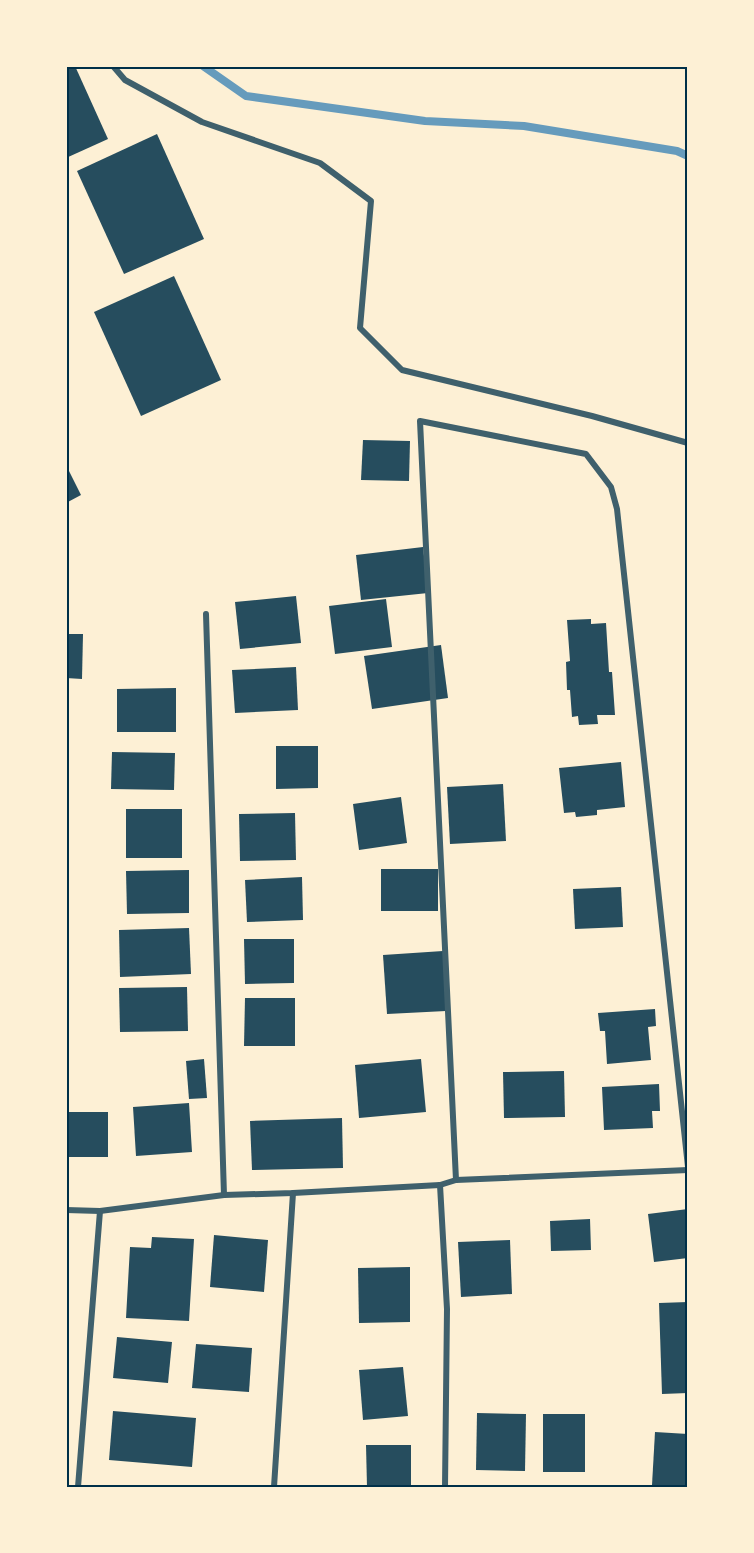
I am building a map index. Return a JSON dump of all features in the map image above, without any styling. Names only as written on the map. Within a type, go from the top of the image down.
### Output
[{"type":"street","points":[[113,66],[126,80],[202,122],[320,163],[371,201],[360,328],[402,370],[688,442]]},
{"type":"street","points":[[66,1210],[100,1211],[224,1195],[440,1185],[456,1180],[688,1168],[619,520],[611,487],[586,454],[420,420],[456,1180]]},
{"type":"street","points":[[206,614],[224,1195]]},
{"type":"street","points":[[440,1185],[447,1309],[445,1487]]},
{"type":"street","points":[[274,1487],[293,1193]]},
{"type":"street","points":[[78,1487],[100,1211]]},
{"type":"building","points":[[66,66],[75,66],[108,139],[66,158]]},
{"type":"building","points":[[157,134],[204,239],[124,274],[77,171]]},
{"type":"building","points":[[174,276],[221,380],[141,416],[94,312]]},
{"type":"building","points":[[363,440],[410,441],[409,481],[361,480]]},
{"type":"building","points":[[66,465],[81,495],[66,503]]},
{"type":"building","points":[[423,547],[428,593],[361,600],[356,555]]},
{"type":"building","points":[[296,596],[301,643],[240,649],[235,602]]},
{"type":"building","points":[[386,599],[392,647],[335,654],[329,606]]},
{"type":"building","points":[[591,619],[591,624],[606,623],[615,715],[597,715],[598,724],[579,725],[578,716],[572,717],[570,690],[567,690],[566,662],[570,661],[567,620]]},
{"type":"building","points":[[66,634],[83,634],[82,679],[66,678]]},
{"type":"building","points":[[441,645],[448,698],[372,709],[364,656]]},
{"type":"building","points":[[296,667],[298,710],[235,713],[232,670]]},
{"type":"building","points":[[176,688],[176,732],[117,732],[117,689]]},
{"type":"building","points":[[276,746],[318,746],[318,788],[276,789]]},
{"type":"building","points":[[112,752],[175,753],[174,790],[111,789]]},
{"type":"building","points":[[621,762],[625,807],[597,810],[597,815],[576,817],[575,812],[564,813],[559,768]]},
{"type":"building","points":[[503,784],[506,841],[450,844],[447,787]]},
{"type":"building","points":[[401,797],[407,843],[359,850],[353,804]]},
{"type":"building","points":[[126,809],[182,809],[182,858],[126,858]]},
{"type":"building","points":[[295,813],[296,860],[240,861],[239,814]]},
{"type":"building","points":[[381,869],[438,869],[438,911],[381,911]]},
{"type":"building","points":[[189,870],[189,913],[127,914],[126,871]]},
{"type":"building","points":[[302,877],[303,920],[247,922],[245,880]]},
{"type":"building","points":[[621,887],[623,927],[575,929],[573,889]]},
{"type":"building","points":[[189,928],[191,974],[120,977],[119,930]]},
{"type":"building","points":[[244,939],[294,939],[294,983],[245,984]]},
{"type":"building","points":[[443,951],[446,1011],[387,1014],[383,955]]},
{"type":"building","points":[[187,987],[188,1031],[120,1032],[119,988]]},
{"type":"building","points":[[245,998],[295,998],[295,1046],[244,1046]]},
{"type":"building","points":[[655,1009],[656,1026],[648,1027],[651,1060],[607,1064],[605,1031],[600,1031],[598,1013]]},
{"type":"building","points":[[204,1059],[207,1098],[189,1099],[186,1061]]},
{"type":"building","points":[[421,1059],[426,1112],[359,1118],[355,1065]]},
{"type":"building","points":[[564,1071],[565,1117],[504,1118],[503,1072]]},
{"type":"building","points":[[659,1084],[660,1111],[652,1111],[653,1128],[604,1130],[602,1087]]},
{"type":"building","points":[[189,1103],[192,1152],[136,1156],[133,1107]]},
{"type":"building","points":[[66,1112],[108,1112],[108,1157],[66,1157]]},
{"type":"building","points":[[342,1118],[343,1168],[252,1170],[250,1121]]},
{"type":"building","points":[[688,1209],[688,1258],[654,1262],[648,1214]]},
{"type":"building","points":[[590,1219],[591,1250],[551,1251],[550,1221]]},
{"type":"building","points":[[214,1235],[268,1240],[264,1292],[210,1287]]},
{"type":"building","points":[[152,1237],[194,1239],[189,1321],[126,1318],[130,1247],[151,1248]]},
{"type":"building","points":[[510,1240],[512,1294],[461,1297],[458,1242]]},
{"type":"building","points":[[410,1267],[410,1322],[359,1323],[358,1268]]},
{"type":"building","points":[[688,1302],[688,1393],[662,1394],[659,1303]]},
{"type":"building","points":[[117,1337],[172,1342],[168,1383],[113,1378]]},
{"type":"building","points":[[196,1344],[252,1348],[249,1392],[192,1388]]},
{"type":"building","points":[[403,1367],[408,1416],[363,1420],[359,1370]]},
{"type":"building","points":[[113,1411],[196,1418],[192,1467],[109,1460]]},
{"type":"building","points":[[477,1413],[526,1414],[525,1471],[476,1470]]},
{"type":"building","points":[[543,1414],[585,1414],[585,1472],[543,1472]]},
{"type":"building","points":[[655,1432],[688,1434],[688,1487],[652,1485]]},
{"type":"building","points":[[366,1445],[411,1445],[411,1487],[367,1487]]},
{"type":"waterway","points":[[203,66],[246,96],[425,121],[524,126],[677,151],[688,156]]}]
